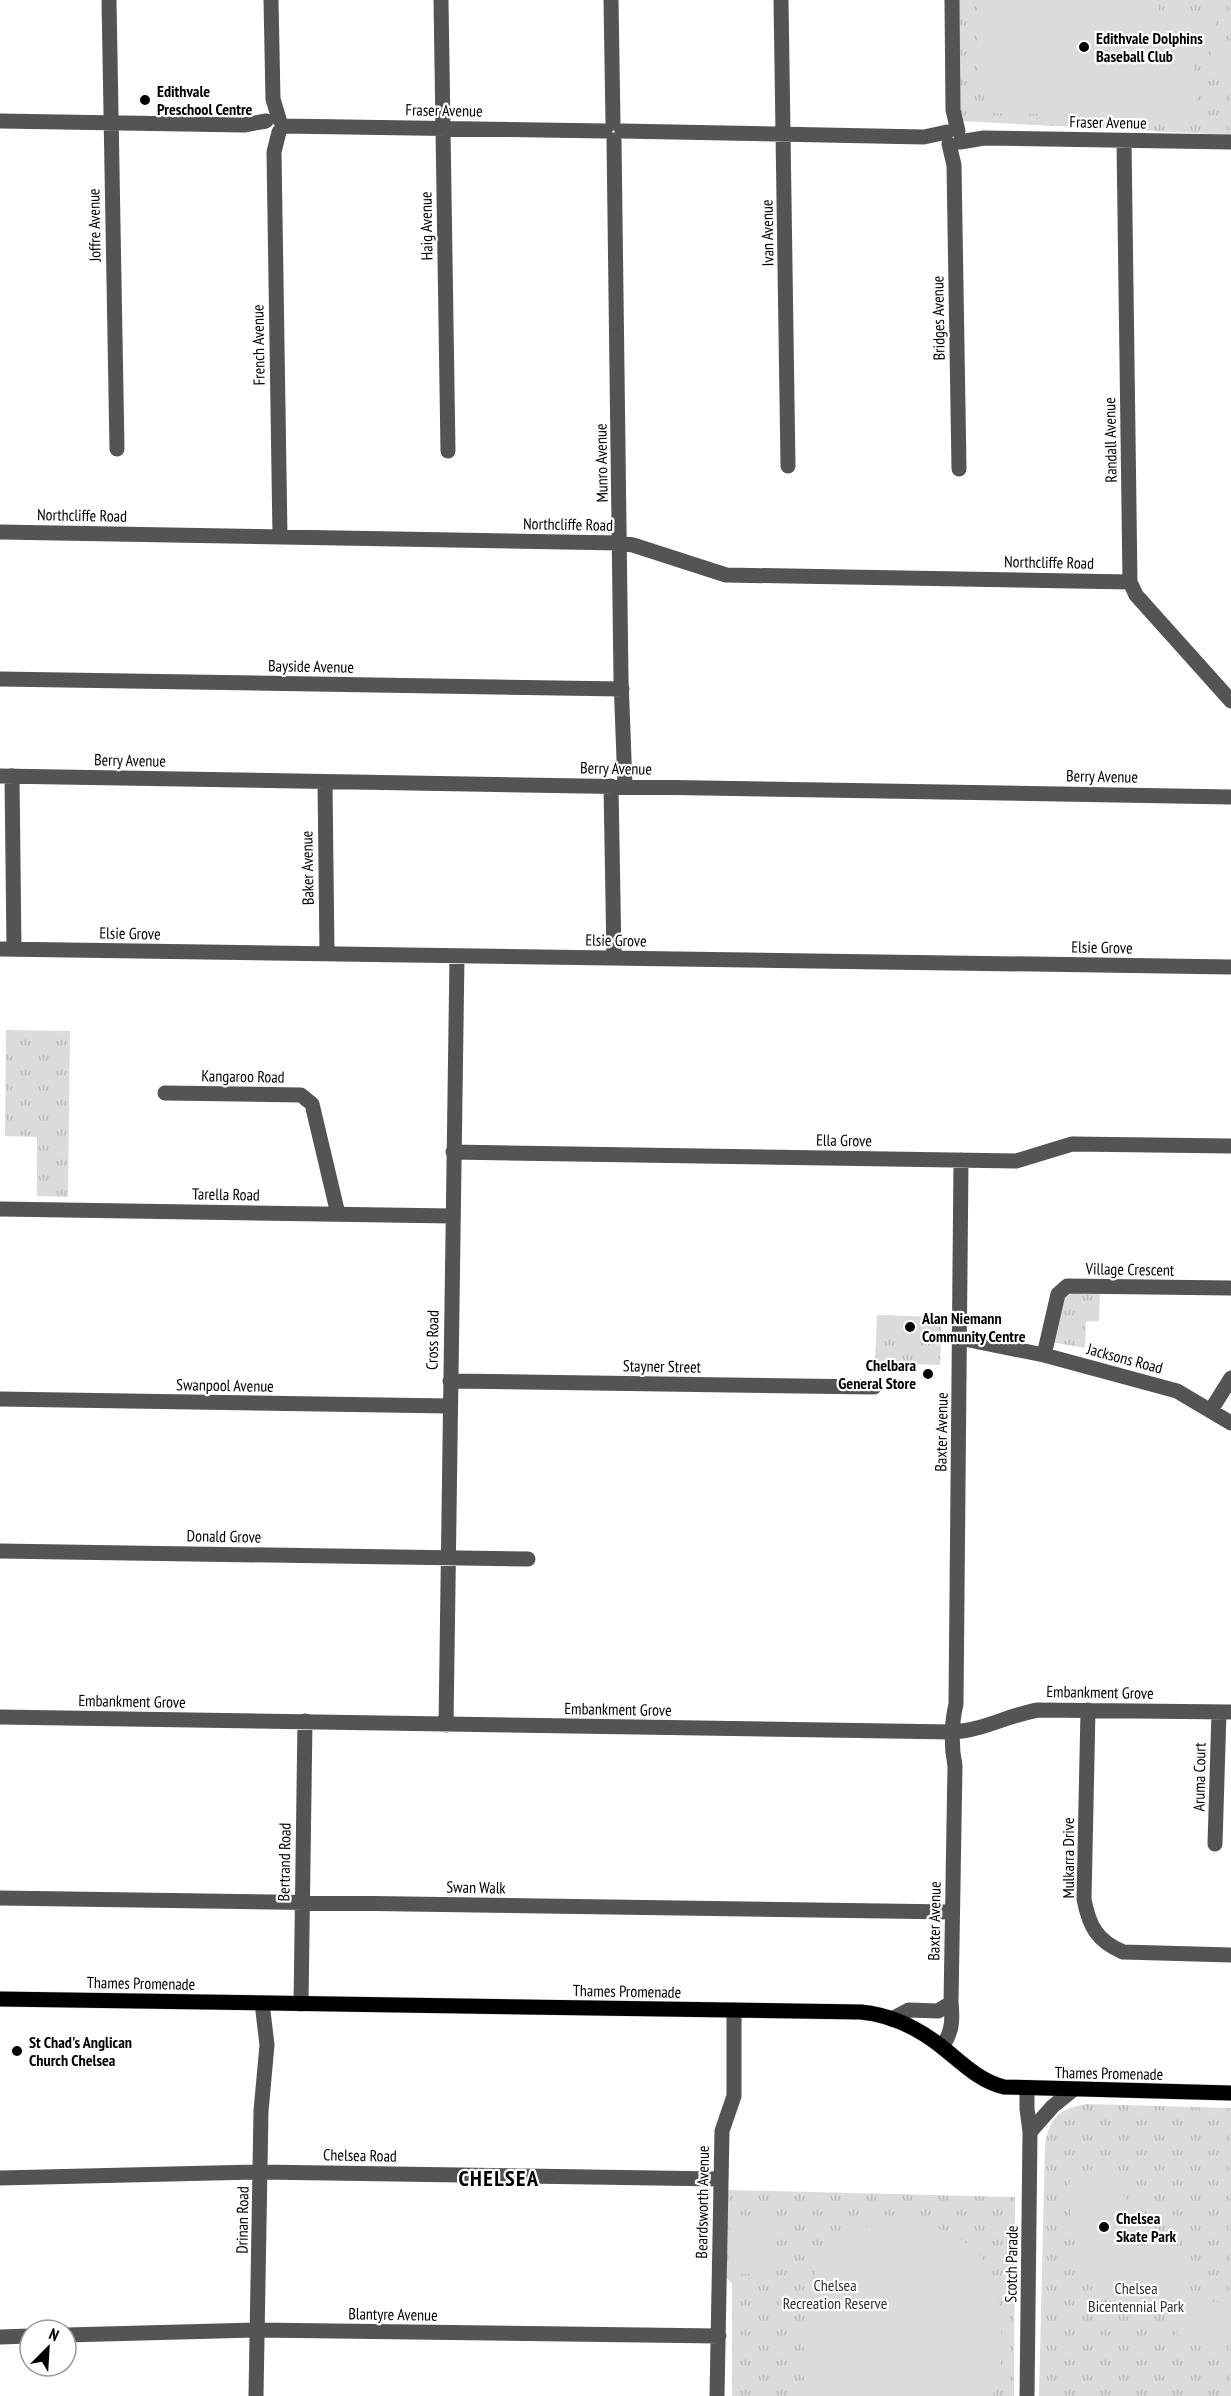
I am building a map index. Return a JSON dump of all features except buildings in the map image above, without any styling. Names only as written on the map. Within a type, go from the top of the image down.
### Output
[{"type":"main road","name":"Thames Promenade","points":[[0,1999],[856,2012],[892,2019],[918,2030],[986,2081],[1004,2087],[1231,2093]]},
{"type":"street","name":"Joffre Avenue","points":[[109,0],[117,449]]},
{"type":"street","name":"French Avenue","points":[[271,0],[273,99],[269,103],[273,125],[271,147],[274,152],[280,537]]},
{"type":"street","name":"Haig Avenue","points":[[441,0],[448,451]]},
{"type":"street","name":"Munro Avenue","points":[[611,0],[622,689],[614,957]]},
{"type":"street","name":"Ivan Avenue","points":[[781,0],[788,466]]},
{"type":"street","name":"Bridges Avenue","points":[[952,0],[958,469]]},
{"type":"street","name":"Fraser Avenue","points":[[0,121],[1231,142]]},
{"type":"street","name":"Randall Avenue","points":[[1124,141],[1131,582]]},
{"type":"street","name":"Northcliffe Road","points":[[0,532],[620,543],[633,545],[726,575],[1131,582]]},
{"type":"street","points":[[1131,582],[1136,595],[1231,700]]},
{"type":"street","name":"Bayside Avenue","points":[[0,679],[622,689]]},
{"type":"street","points":[[6,776],[7,949]]},
{"type":"street","name":"Berry Avenue","points":[[6,776],[1231,797]]},
{"type":"street","name":"Baker Avenue","points":[[325,782],[327,954]]},
{"type":"street","name":"Elsie Grove","points":[[7,949],[1231,967]]},
{"type":"street","name":"Cross Road","points":[[446,1725],[457,956]]},
{"type":"street","name":"Kangaroo Road","points":[[165,1093],[302,1095],[312,1104],[338,1214]]},
{"type":"street","name":"Ella Grove","points":[[453,1152],[1016,1161],[1072,1144],[1231,1146]]},
{"type":"street","name":"Baxter Avenue","points":[[939,2045],[952,2026],[961,1160]]},
{"type":"street","name":"Tarella Road","points":[[0,1209],[452,1216]]},
{"type":"street","name":"Village Crescent","points":[[1044,1355],[1058,1294],[1067,1286],[1231,1288]]},
{"type":"street","name":"Jacksons Road","points":[[959,1343],[1002,1347],[1044,1355],[1177,1391],[1231,1423]]},
{"type":"street","points":[[1211,1410],[1231,1378]]},
{"type":"street","name":"Stayner Street","points":[[450,1381],[874,1387]]},
{"type":"street","name":"Swanpool Avenue","points":[[0,1399],[449,1406]]},
{"type":"street","name":"Donald Grove","points":[[0,1551],[528,1559]]},
{"type":"street","name":"Embankment Grove","points":[[0,1717],[955,1732],[973,1731],[1021,1713],[1038,1710],[1225,1712]]},
{"type":"street","name":"Mulkarra Drive","points":[[1088,1710],[1084,1899],[1088,1919],[1108,1946],[1123,1952],[1231,1955]]},
{"type":"street","name":"Aruma Court","points":[[1215,1844],[1225,1712]]},
{"type":"street","name":"Bertrand Road","points":[[301,2004],[305,1721]]},
{"type":"street","name":"Swan Walk","points":[[0,1898],[952,1912]]},
{"type":"street","name":"Drinan Road","points":[[256,2396],[261,2111],[267,2045],[274,2014],[268,2003]]},
{"type":"street","points":[[892,2019],[907,2011],[938,2011],[951,2003]]},
{"type":"street","name":"Beardsworth Avenue","points":[[717,2396],[722,2131],[734,2096],[734,2010]]},
{"type":"street","name":"Scotch Parade","points":[[1027,2396],[1030,2132],[1034,2111],[1030,2089]]},
{"type":"street","points":[[1030,2132],[1053,2106],[1073,2090]]},
{"type":"street","name":"Chelsea Road","points":[[0,2178],[261,2172],[720,2179]]},
{"type":"street","name":"Blantyre Avenue","points":[[78,2335],[257,2330],[719,2336]]},
{"type":"street","points":[[0,2337],[18,2336]]},
{"type":"green space","name":"Edithvale Dolphins Baseball Club","points":[[959,0],[1231,0],[1231,135],[959,121]]},
{"type":"green space","name":"Edithvale Dolphins Baseball Club","points":[[978,0],[1157,0],[1158,11],[1181,11],[1188,23],[1193,57],[1196,87],[1194,118],[992,113],[977,82]]},
{"type":"green space","points":[[1203,0],[1213,0],[1218,39],[1231,64],[1231,81],[1217,63],[1208,44]]},
{"type":"green space","points":[[6,1030],[70,1031],[68,1197],[37,1196],[37,1137],[5,1136]]},
{"type":"green space","points":[[1076,1291],[1100,1291],[1099,1321],[1086,1322],[1085,1348],[1051,1342],[1062,1299]]},
{"type":"green space","points":[[877,1315],[942,1317],[940,1365],[875,1363]]},
{"type":"green space","name":"Chelsea Bicentennial Park","points":[[1086,2104],[1231,2108],[1231,2396],[1039,2396],[1045,2144],[1050,2127],[1057,2116],[1069,2109]]},
{"type":"green space","name":"Chelsea Skate Park","points":[[1070,2175],[1110,2176],[1136,2214],[1134,2245],[1161,2249],[1183,2271],[1180,2299],[1231,2303],[1231,2339],[1177,2335],[1179,2300],[1124,2303],[1093,2274],[1079,2255],[1073,2233],[1069,2196]]},
{"type":"green space","name":"Chelsea Recreation Reserve","points":[[728,2190],[1015,2197],[1014,2396],[732,2396],[732,2283],[725,2277]]},
{"type":"green space","points":[[731,2219],[777,2219],[776,2274],[729,2274]]},
{"type":"green space","points":[[915,2220],[960,2239],[976,2251],[989,2269],[998,2298],[1002,2346],[1000,2374],[992,2396],[810,2396],[803,2373],[805,2301],[811,2280],[826,2255],[851,2235],[874,2223]]},
{"type":"place","name":"Edithvale Dolphins Baseball Club","points":[[1084,47]]},
{"type":"place","name":"Edithvale Preschool Centre","points":[[145,100]]},
{"type":"place","name":"Alan Niemann Community Centre","points":[[910,1327]]},
{"type":"place","name":"Chelbara General Store","points":[[928,1374]]},
{"type":"place","name":"St Chad's Anglican Church Chelsea","points":[[17,2051]]},
{"type":"place","name":"Chelsea Skate Park","points":[[1104,2227]]},
{"type":"district","name":"CHELSEA","points":[[499,2178]]}]
